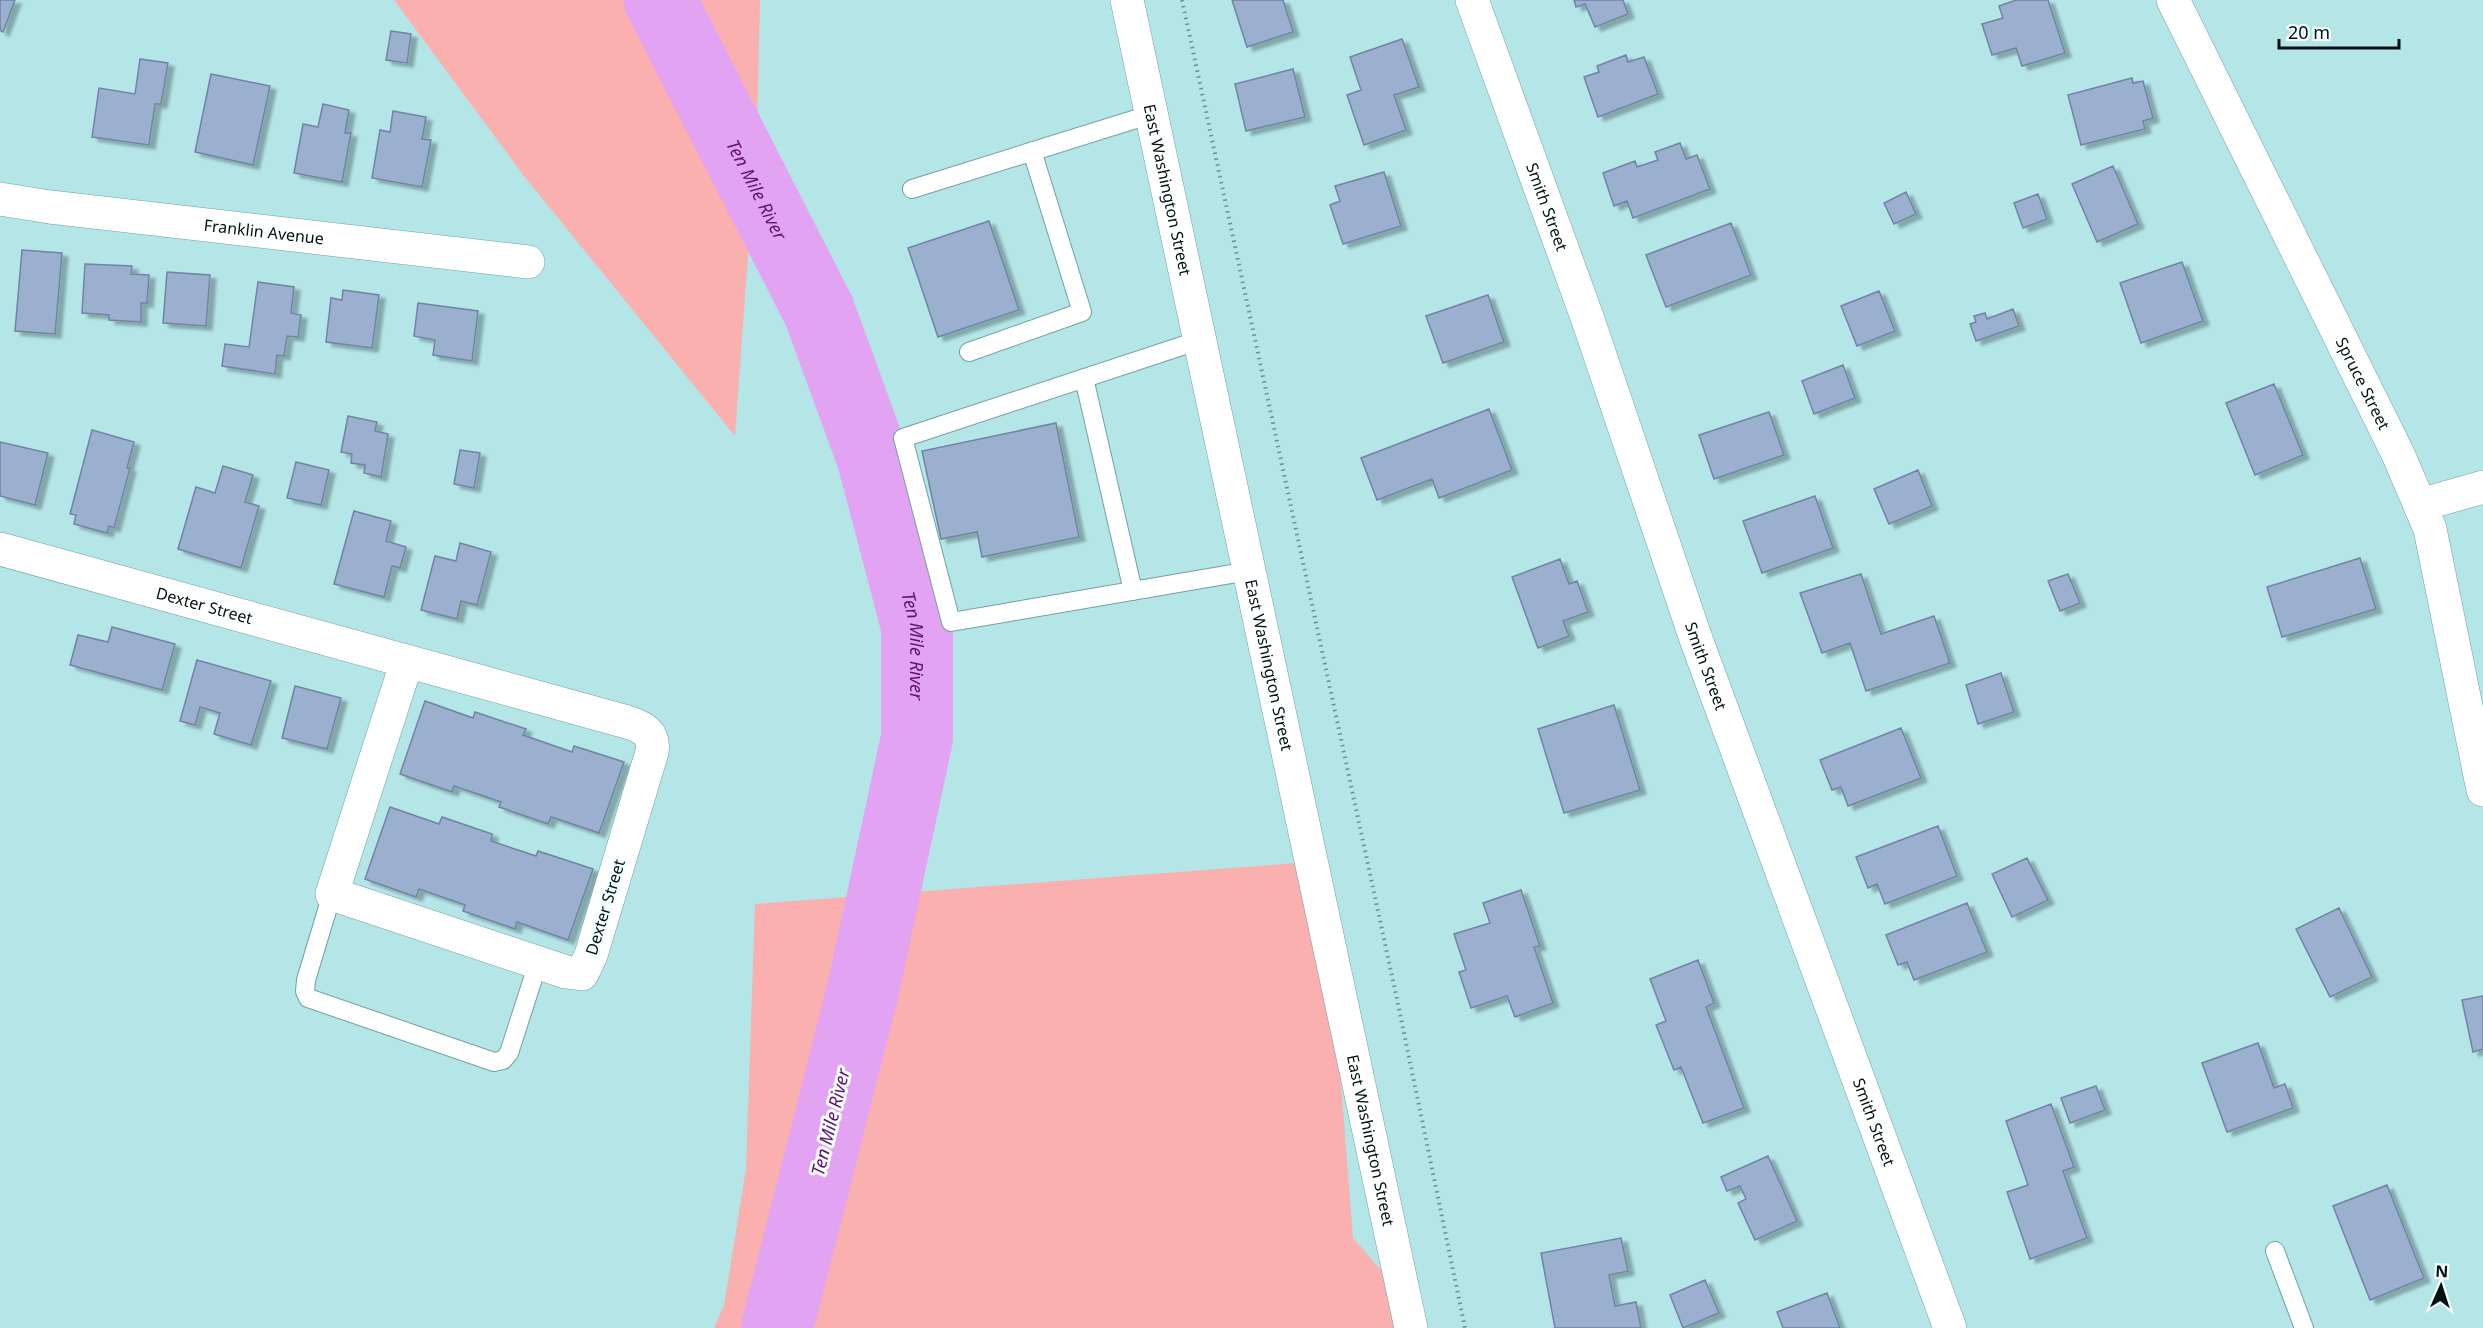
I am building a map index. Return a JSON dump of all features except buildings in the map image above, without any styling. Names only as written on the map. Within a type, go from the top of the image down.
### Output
[{"type":"street","name":"Smith Street","points":[[1472,0],[1587,317],[1696,639],[1950,1328]]},
{"type":"street","name":"Spruce Street","points":[[2173,0],[2398,454],[2421,505],[2438,563],[2483,790]]},
{"type":"street","name":"East Washington Street","points":[[1122,1],[1152,114],[1411,1328]]},
{"type":"street","name":"Franklin Avenue","points":[[0,199],[50,207],[528,262]]},
{"type":"street","points":[[2421,505],[2483,487]]},
{"type":"street","name":"Dexter Street","points":[[0,549],[627,722],[640,727],[651,738],[653,747],[649,763],[584,971],[575,975],[332,894]]},
{"type":"street","points":[[332,894],[407,661]]},
{"type":"lane","points":[[912,189],[1152,114]]},
{"type":"lane","points":[[969,352],[1082,312],[1032,151]]},
{"type":"lane","points":[[1200,340],[903,438],[951,622],[1249,571]]},
{"type":"lane","points":[[1084,378],[1133,591]]},
{"type":"lane","points":[[332,894],[306,980],[305,991],[308,998],[494,1062],[503,1060],[509,1053],[538,963]]},
{"type":"lane","points":[[2275,1251],[2304,1328]]},
{"type":"path","points":[[1182,0],[1396,992],[1465,1328]]},
{"type":"shaded area","points":[[394,0],[760,0],[757,130],[735,436],[524,176]]},
{"type":"shaded area","points":[[1297,863],[1327,905],[1353,1238],[1396,1287],[1394,1328],[714,1328],[724,1305],[746,1169],[755,904]]},
{"type":"waterway","name":"Ten Mile River","points":[[660,0],[819,311],[873,459],[917,626],[917,738],[863,990],[777,1328]]}]
